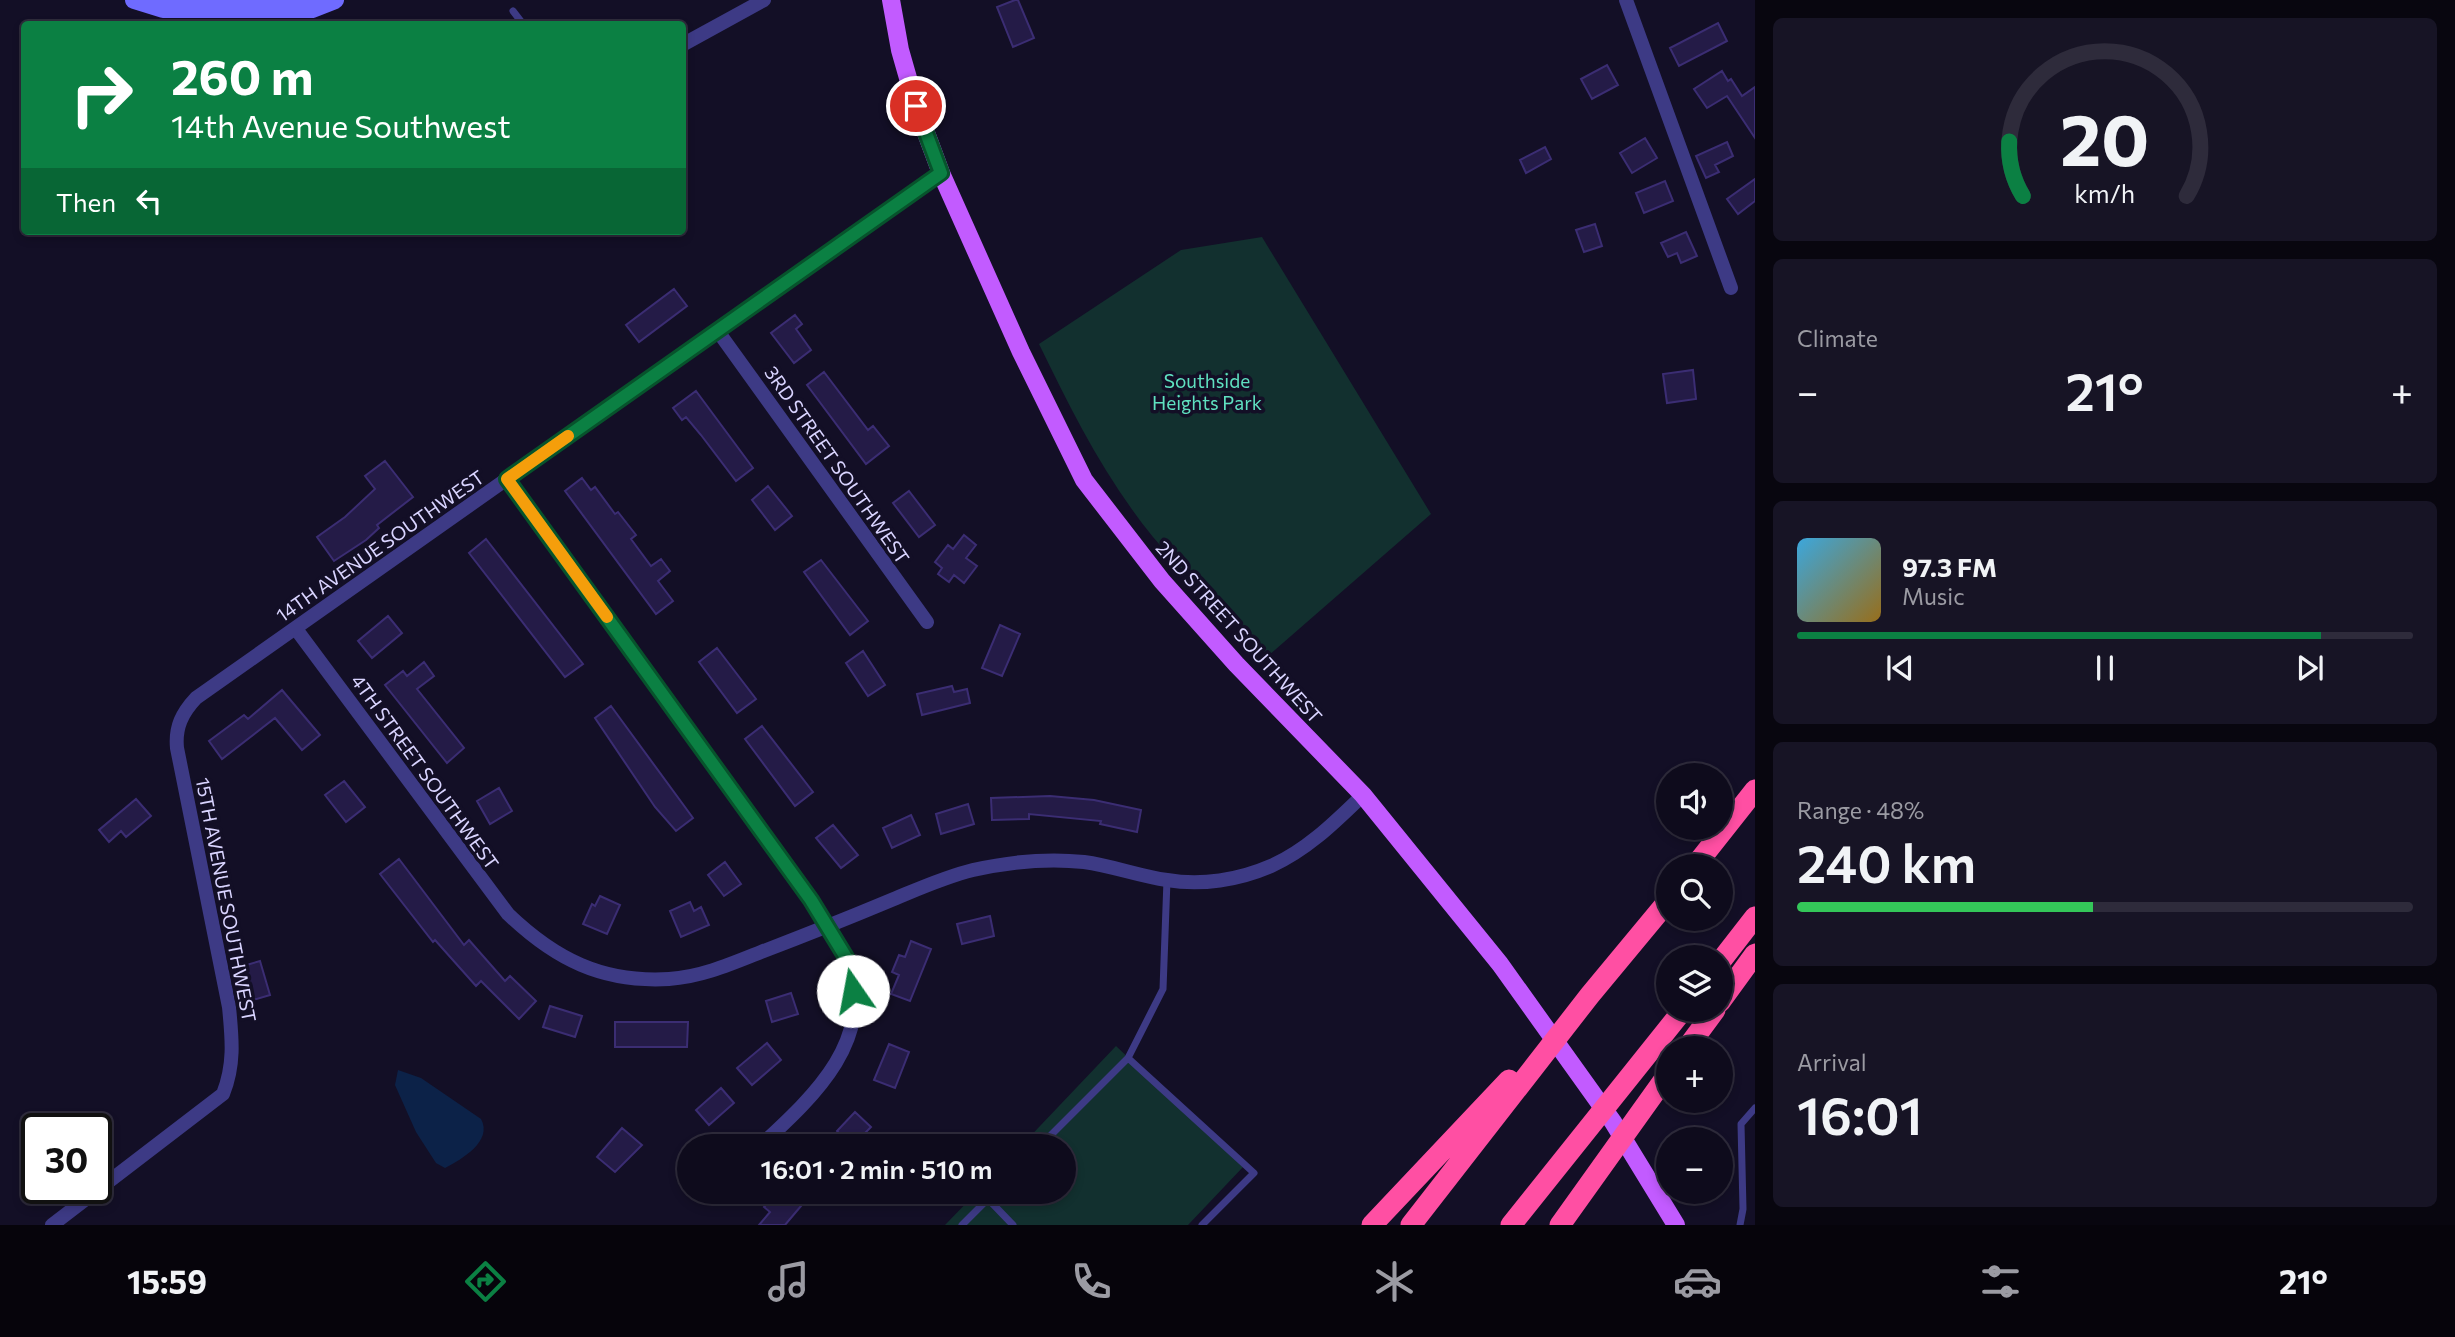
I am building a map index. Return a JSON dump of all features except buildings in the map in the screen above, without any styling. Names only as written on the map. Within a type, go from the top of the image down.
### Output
[{"type":"highway","points":[[1704,854],[1755,790]]},
{"type":"highway","points":[[1411,1225],[1590,995],[1656,915]]},
{"type":"highway","points":[[1733,945],[1755,917]]},
{"type":"highway","points":[[1733,984],[1755,954]]},
{"type":"highway","points":[[1372,1225],[1590,995]]},
{"type":"highway","points":[[1511,1225],[1673,1022]]},
{"type":"highway","points":[[1560,1225],[1656,1091]]},
{"type":"main road","points":[[134,0],[163,9],[312,9],[335,0]]},
{"type":"main road","name":"2ND STREET SOUTHWEST","points":[[891,0],[900,50],[916,106],[941,173],[987,269],[1021,352],[1084,480],[1162,581],[1237,664],[1363,795],[1500,964],[1568,1056],[1660,1195],[1676,1225]]},
{"type":"street","points":[[686,44],[764,0]]},
{"type":"street","points":[[1626,0],[1731,288]]},
{"type":"street","name":"14TH AVENUE SOUTHWEST","points":[[186,708],[196,698],[941,173]]},
{"type":"street","name":"3RD STREET SOUTHWEST","points":[[717,330],[927,622]]},
{"type":"street","points":[[507,479],[701,744],[828,926],[847,959],[854,1008],[847,1040],[820,1087],[772,1134]]},
{"type":"street","name":"4TH STREET SOUTHWEST","points":[[296,629],[492,896],[528,934],[558,955],[585,967],[634,979],[670,979],[717,970],[948,878],[1004,864],[1081,862],[1167,880],[1228,880],[1272,866],[1312,841],[1363,795]]},
{"type":"street","name":"15TH AVENUE SOUTHWEST","points":[[52,1225],[223,1094],[229,1079],[233,1049],[229,1007],[177,748],[178,727],[186,708]]},
{"type":"lane","points":[[513,11],[521,21]]},
{"type":"lane","points":[[1052,1134],[1128,1058],[1163,989],[1167,880]]},
{"type":"lane","points":[[1128,1058],[1254,1173],[1202,1225]]},
{"type":"lane","points":[[1740,1225],[1743,1209],[1741,1125],[1755,1108]]},
{"type":"lane","points":[[962,1225],[983,1204]]},
{"type":"lane","points":[[993,1204],[1013,1225]]},
{"type":"green space","name":"Southside Heights Park","points":[[1262,237],[1431,514],[1268,656],[1180,568],[1136,515],[1090,444],[1039,344],[1181,250]]},
{"type":"green space","points":[[1116,1046],[1243,1167],[1188,1225],[945,1225],[965,1204],[1076,1204],[1076,1134],[1032,1134]]},
{"type":"water","points":[[398,1070],[421,1078],[481,1119],[483,1135],[474,1148],[445,1168],[436,1163],[416,1132],[395,1085]]},
{"type":"slow traffic","points":[[568,436],[507,479],[607,617]]},
{"type":"route","points":[[853,991],[847,959],[811,900],[701,744],[507,479],[941,173],[916,106]]}]
